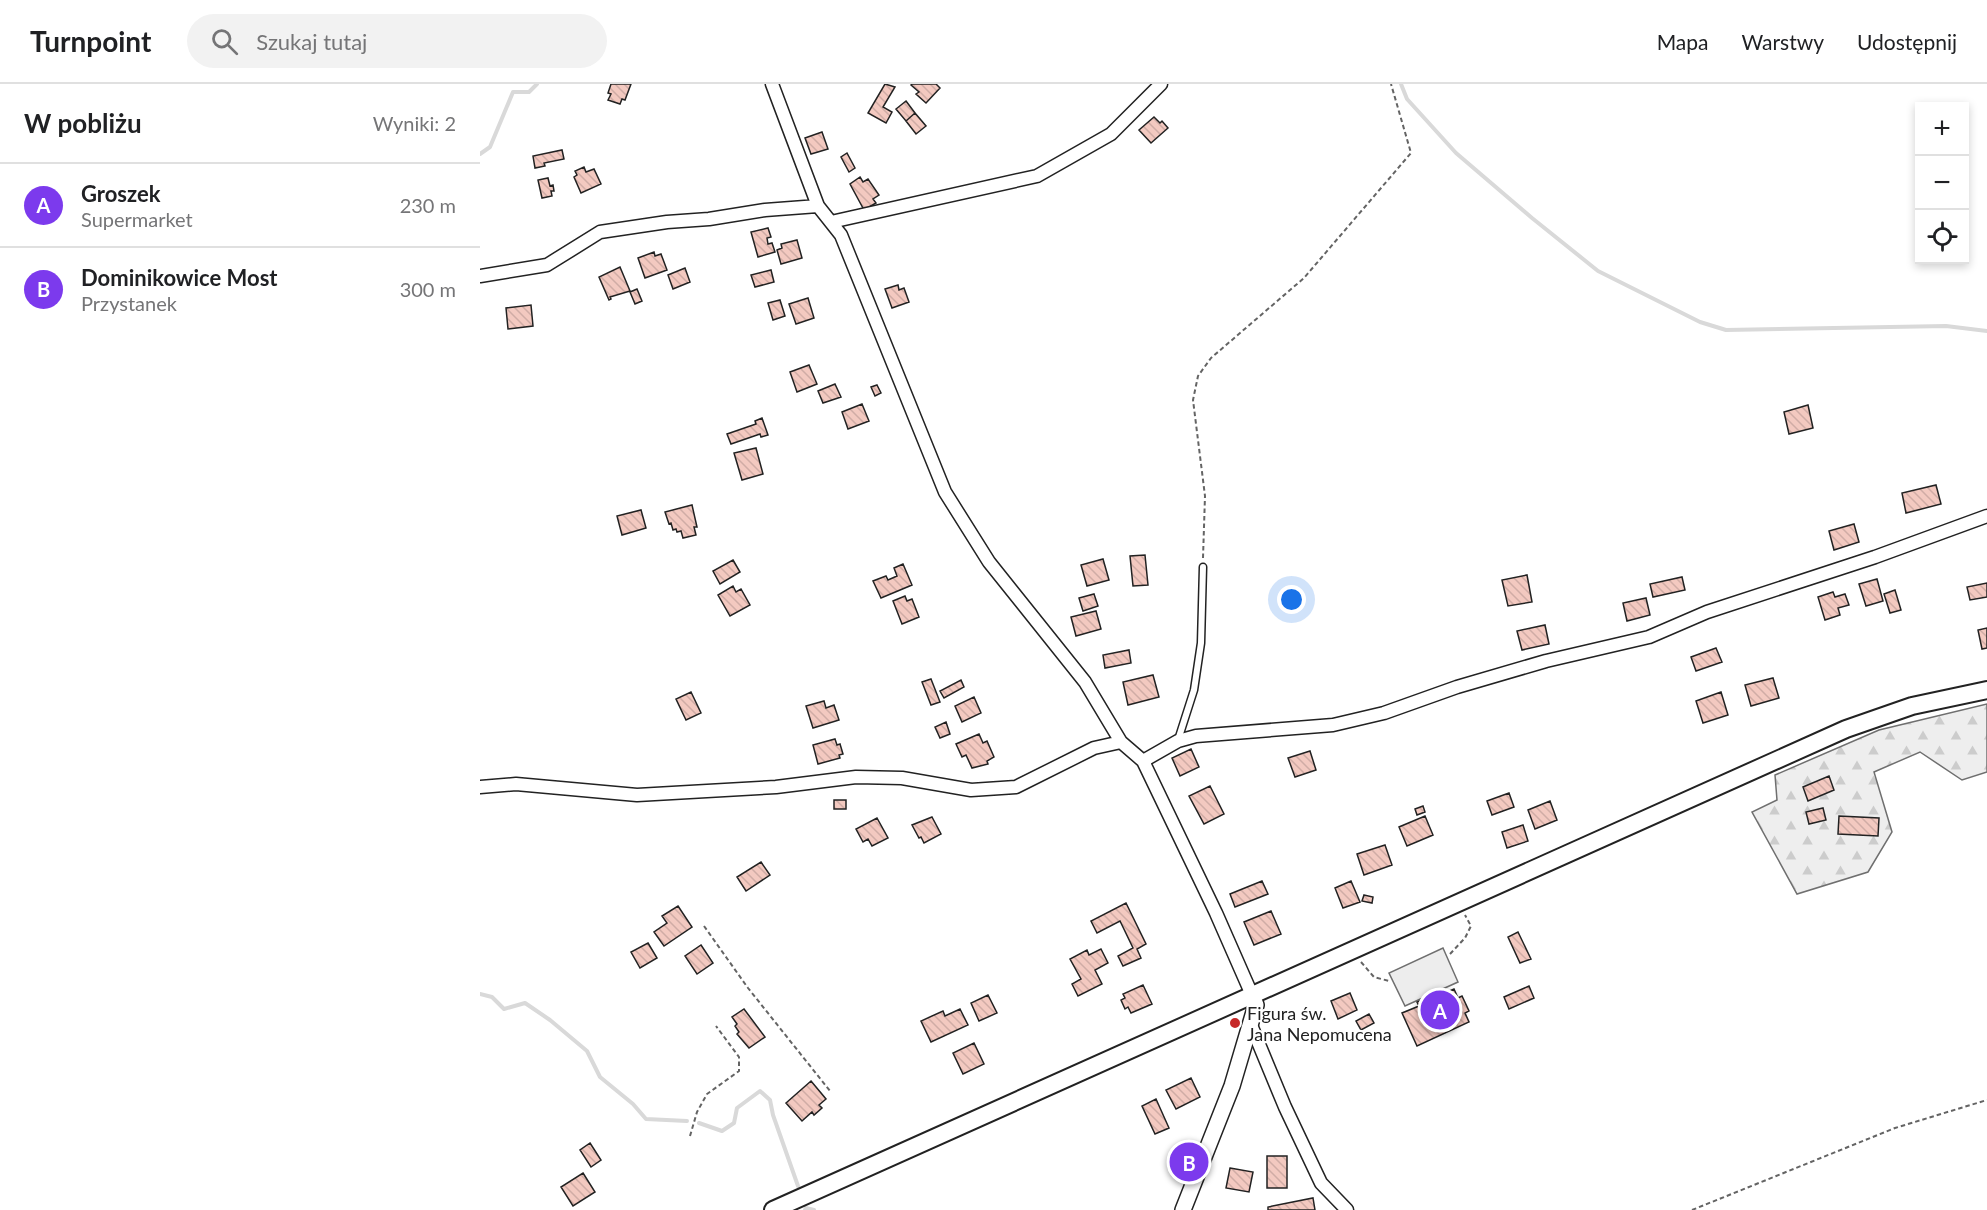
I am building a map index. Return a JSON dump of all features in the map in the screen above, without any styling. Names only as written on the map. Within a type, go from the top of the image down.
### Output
[{"type":"main road","points":[[773,1210],[1846,729],[1912,706],[1987,690]]},
{"type":"street","points":[[772,84],[818,206],[841,235],[945,492],[989,562],[1085,682],[1121,742],[1143,761],[1216,913],[1256,1005],[1232,1086],[1183,1210]]},
{"type":"street","points":[[831,222],[1037,177],[1111,134],[1161,84]]},
{"type":"street","points":[[480,276],[547,265],[600,232],[765,210],[818,206]]},
{"type":"street","points":[[1143,761],[1178,741],[1196,736],[1333,724],[1384,713],[1490,677],[1546,661],[1649,637],[1707,612],[1875,557],[1987,516]]},
{"type":"street","points":[[480,787],[516,784],[637,795],[776,787],[856,777],[902,778],[971,790],[1016,787],[1094,748],[1121,742]]},
{"type":"street","points":[[1251,1025],[1321,1183],[1347,1210]]},
{"type":"lane","points":[[1178,741],[1194,690],[1201,643],[1203,567]]},
{"type":"path","points":[[1203,567],[1205,496],[1193,400],[1198,376],[1211,358],[1304,278],[1412,153],[1391,84]]},
{"type":"path","points":[[1450,954],[1465,938],[1470,926],[1458,902]]},
{"type":"path","points":[[704,926],[748,988],[830,1091]]},
{"type":"path","points":[[1354,948],[1362,965],[1374,977],[1389,981]]},
{"type":"path","points":[[690,1136],[707,1094],[739,1071],[739,1057],[717,1026]]},
{"type":"path","points":[[1692,1210],[1895,1128],[1987,1100]]},
{"type":"green space","points":[[1987,704],[1987,772],[1962,780],[1920,752],[1874,772],[1892,832],[1868,872],[1797,894],[1752,812],[1777,800],[1775,775],[1879,730]]},
{"type":"shaded area","points":[[1443,948],[1458,982],[1405,1006],[1389,973]]},
{"type":"building","points":[[611,84],[631,84],[625,100],[622,99],[620,104],[608,100],[611,94],[608,93]]},
{"type":"building","points":[[885,84],[895,87],[883,107],[892,112],[886,123],[868,113]]},
{"type":"building","points":[[912,84],[936,84],[940,88],[926,103],[916,94],[919,92]]},
{"type":"building","points":[[906,101],[915,113],[906,121],[896,109]]},
{"type":"building","points":[[915,113],[926,126],[916,134],[906,121]]},
{"type":"building","points":[[1154,117],[1168,128],[1151,143],[1139,130]]},
{"type":"building","points":[[822,132],[828,149],[811,154],[805,138]]},
{"type":"building","points":[[562,150],[564,159],[544,163],[545,166],[535,168],[533,156]]},
{"type":"building","points":[[847,153],[855,168],[849,172],[841,157]]},
{"type":"building","points":[[584,167],[586,172],[594,169],[601,184],[581,193],[574,177],[577,175],[575,171]]},
{"type":"building","points":[[860,177],[863,182],[868,179],[879,195],[873,199],[876,203],[864,210],[850,184]]},
{"type":"building","points":[[548,178],[554,191],[551,191],[552,196],[542,198],[538,180]]},
{"type":"building","points":[[768,228],[771,237],[767,238],[768,244],[772,243],[775,252],[758,257],[751,232]]},
{"type":"building","points":[[797,240],[802,258],[781,264],[777,250],[782,248],[781,244]]},
{"type":"building","points":[[654,252],[655,256],[661,254],[667,270],[645,278],[638,258]]},
{"type":"building","points":[[620,267],[630,291],[610,297],[609,300],[599,277]]},
{"type":"building","points":[[685,268],[690,282],[673,289],[668,275]]},
{"type":"building","points":[[771,270],[774,282],[755,287],[751,275]]},
{"type":"building","points":[[898,285],[899,290],[904,288],[909,302],[892,308],[885,289]]},
{"type":"building","points":[[637,289],[642,301],[635,304],[630,292]]},
{"type":"building","points":[[808,298],[814,318],[796,324],[789,304]]},
{"type":"building","points":[[780,300],[785,316],[773,320],[768,303]]},
{"type":"building","points":[[531,305],[533,326],[508,329],[506,308]]},
{"type":"building","points":[[809,365],[817,384],[797,392],[790,372]]},
{"type":"building","points":[[835,384],[841,397],[823,403],[818,391]]},
{"type":"building","points":[[877,385],[881,393],[875,396],[871,387]]},
{"type":"building","points":[[862,404],[869,421],[848,429],[842,412]]},
{"type":"building","points":[[1808,405],[1813,428],[1789,434],[1784,412]]},
{"type":"building","points":[[762,418],[768,435],[761,437],[760,434],[731,444],[727,434],[756,424],[755,421]]},
{"type":"building","points":[[756,448],[763,474],[742,480],[734,453]]},
{"type":"building","points":[[1936,485],[1941,504],[1906,513],[1902,493]]},
{"type":"building","points":[[692,505],[697,527],[694,527],[696,535],[683,538],[681,531],[673,530],[665,512]]},
{"type":"building","points":[[641,510],[646,528],[622,535],[617,516]]},
{"type":"building","points":[[1854,524],[1859,542],[1834,550],[1829,531]]},
{"type":"building","points":[[1145,555],[1148,585],[1133,586],[1130,556]]},
{"type":"building","points":[[1103,559],[1109,580],[1087,586],[1081,565]]},
{"type":"building","points":[[733,560],[740,572],[720,584],[713,571]]},
{"type":"building","points":[[903,564],[912,585],[881,598],[873,581],[886,576],[888,580],[897,576],[894,568]]},
{"type":"building","points":[[1527,575],[1532,602],[1508,606],[1502,580]]},
{"type":"building","points":[[1682,577],[1685,590],[1653,597],[1650,584]]},
{"type":"building","points":[[1877,579],[1883,601],[1866,606],[1859,584]]},
{"type":"building","points":[[1987,583],[1987,597],[1970,600],[1967,587]]},
{"type":"building","points":[[733,586],[736,592],[741,589],[750,605],[730,616],[718,595]]},
{"type":"building","points":[[1895,590],[1901,610],[1890,613],[1884,594]]},
{"type":"building","points":[[1833,592],[1835,597],[1845,594],[1849,605],[1838,608],[1840,615],[1825,620],[1818,597]]},
{"type":"building","points":[[1094,594],[1098,606],[1083,611],[1079,598]]},
{"type":"building","points":[[905,596],[907,601],[912,599],[919,617],[902,624],[893,601]]},
{"type":"building","points":[[1646,598],[1650,615],[1627,621],[1623,603]]},
{"type":"building","points":[[1096,611],[1101,629],[1076,636],[1071,617]]},
{"type":"building","points":[[1545,625],[1549,644],[1522,650],[1517,631]]},
{"type":"building","points":[[1987,628],[1987,648],[1982,649],[1978,630]]},
{"type":"building","points":[[1716,648],[1722,662],[1696,671],[1691,657]]},
{"type":"building","points":[[1129,650],[1131,663],[1105,668],[1103,655]]},
{"type":"building","points":[[1153,675],[1159,697],[1128,705],[1123,682]]},
{"type":"building","points":[[1773,678],[1779,698],[1751,706],[1745,685]]},
{"type":"building","points":[[931,679],[940,702],[931,705],[922,682]]},
{"type":"building","points":[[961,680],[964,687],[944,698],[940,691]]},
{"type":"building","points":[[691,692],[701,713],[686,720],[676,699]]},
{"type":"building","points":[[1721,692],[1728,715],[1703,723],[1696,701]]},
{"type":"building","points":[[974,697],[981,713],[962,722],[955,706]]},
{"type":"building","points":[[824,701],[826,708],[834,705],[839,720],[813,728],[806,706]]},
{"type":"building","points":[[946,722],[950,734],[940,738],[935,727]]},
{"type":"building","points":[[979,734],[983,743],[987,741],[994,757],[987,761],[988,764],[972,768],[966,755],[962,757],[956,744]]},
{"type":"building","points":[[835,739],[837,745],[840,744],[843,754],[839,755],[840,758],[818,764],[813,745]]},
{"type":"building","points":[[1191,749],[1199,767],[1180,776],[1172,758]]},
{"type":"building","points":[[1310,751],[1316,770],[1295,777],[1288,758]]},
{"type":"building","points":[[1829,776],[1834,790],[1808,801],[1803,787]]},
{"type":"building","points":[[1210,786],[1224,814],[1204,824],[1189,796]]},
{"type":"building","points":[[1509,793],[1514,807],[1492,815],[1487,801]]},
{"type":"building","points":[[834,800],[846,800],[846,809],[834,809]]},
{"type":"building","points":[[1550,801],[1557,820],[1535,829],[1528,810]]},
{"type":"building","points":[[1423,806],[1425,812],[1417,815],[1415,809]]},
{"type":"building","points":[[1823,808],[1826,820],[1809,824],[1806,812]]},
{"type":"building","points":[[1425,816],[1433,835],[1407,846],[1399,827]]},
{"type":"building","points":[[1839,816],[1879,818],[1878,836],[1838,834]]},
{"type":"building","points":[[932,817],[941,834],[924,843],[912,825]]},
{"type":"building","points":[[877,818],[888,838],[872,846],[868,839],[863,842],[856,829]]},
{"type":"building","points":[[1523,825],[1528,841],[1507,848],[1502,832]]},
{"type":"building","points":[[1385,845],[1392,865],[1364,875],[1357,854]]},
{"type":"building","points":[[761,862],[770,875],[746,891],[737,877]]},
{"type":"building","points":[[1262,881],[1268,894],[1235,907],[1230,894]]},
{"type":"building","points":[[1351,881],[1360,902],[1343,908],[1335,888]]},
{"type":"building","points":[[1364,895],[1373,897],[1372,903],[1362,901]]},
{"type":"building","points":[[1126,903],[1146,944],[1137,949],[1141,958],[1123,966],[1118,956],[1133,948],[1120,921],[1097,933],[1091,921]]},
{"type":"building","points":[[678,906],[692,927],[664,946],[654,932],[667,923],[662,916]]},
{"type":"building","points":[[1271,911],[1281,934],[1254,945],[1244,922]]},
{"type":"building","points":[[1518,932],[1531,959],[1520,963],[1508,937]]},
{"type":"building","points":[[648,943],[657,958],[640,968],[631,952]]},
{"type":"building","points":[[701,945],[713,963],[697,974],[685,956]]},
{"type":"building","points":[[1101,949],[1108,963],[1095,970],[1102,984],[1078,996],[1072,984],[1081,979],[1070,959],[1087,950],[1089,955]]},
{"type":"building","points":[[1143,985],[1152,1004],[1131,1013],[1128,1007],[1125,1009],[1121,1000],[1125,998],[1123,994]]},
{"type":"building","points":[[1529,986],[1534,998],[1509,1009],[1504,997]]},
{"type":"building","points":[[1454,989],[1458,998],[1462,996],[1469,1011],[1465,1013],[1469,1022],[1417,1046],[1402,1013],[1419,1006],[1417,1002]]},
{"type":"building","points":[[1350,993],[1357,1010],[1338,1019],[1331,1001]]},
{"type":"building","points":[[988,995],[997,1013],[979,1021],[971,1003]]},
{"type":"building","points":[[744,1009],[765,1037],[749,1048],[737,1034],[739,1032],[735,1026],[737,1024],[732,1017]]},
{"type":"building","points":[[960,1009],[968,1025],[931,1042],[921,1021],[943,1011],[945,1016]]},
{"type":"building","points":[[1369,1014],[1374,1023],[1361,1030],[1356,1021]]},
{"type":"building","points":[[974,1043],[984,1064],[963,1074],[953,1053]]},
{"type":"building","points":[[1191,1078],[1200,1097],[1176,1109],[1166,1090]]},
{"type":"building","points":[[811,1081],[826,1099],[819,1105],[822,1108],[814,1115],[812,1112],[802,1121],[786,1103]]},
{"type":"building","points":[[1156,1099],[1169,1128],[1155,1134],[1142,1106]]},
{"type":"building","points":[[590,1143],[601,1160],[591,1167],[580,1150]]},
{"type":"building","points":[[1267,1156],[1287,1156],[1287,1188],[1267,1188]]},
{"type":"building","points":[[1230,1168],[1253,1172],[1249,1192],[1226,1188]]},
{"type":"building","points":[[583,1173],[595,1192],[573,1206],[561,1187]]},
{"type":"building","points":[[1313,1198],[1315,1210],[1268,1210],[1268,1207]]},
{"type":"waterway","points":[[480,154],[490,147],[513,92],[529,92],[537,84]]},
{"type":"waterway","points":[[1401,84],[1407,99],[1456,153],[1598,271],[1700,322],[1726,330],[1946,326],[1987,331]]},
{"type":"waterway","points":[[480,994],[492,997],[504,1009],[525,1003],[550,1020],[587,1051],[600,1077],[633,1104],[646,1119],[687,1121]]},
{"type":"waterway","points":[[699,1123],[722,1131],[734,1123],[737,1108],[760,1091],[770,1100],[798,1186]]},
{"type":"waterway","points":[[805,1210],[806,1208],[814,1210]]},
{"type":"place","name":"Groszek","points":[[1440,1010]]},
{"type":"place","name":"Figura św. Jana Nepomucena","points":[[1235,1023]]},
{"type":"place","name":"Dominikowice Most","points":[[1189,1162]]}]
